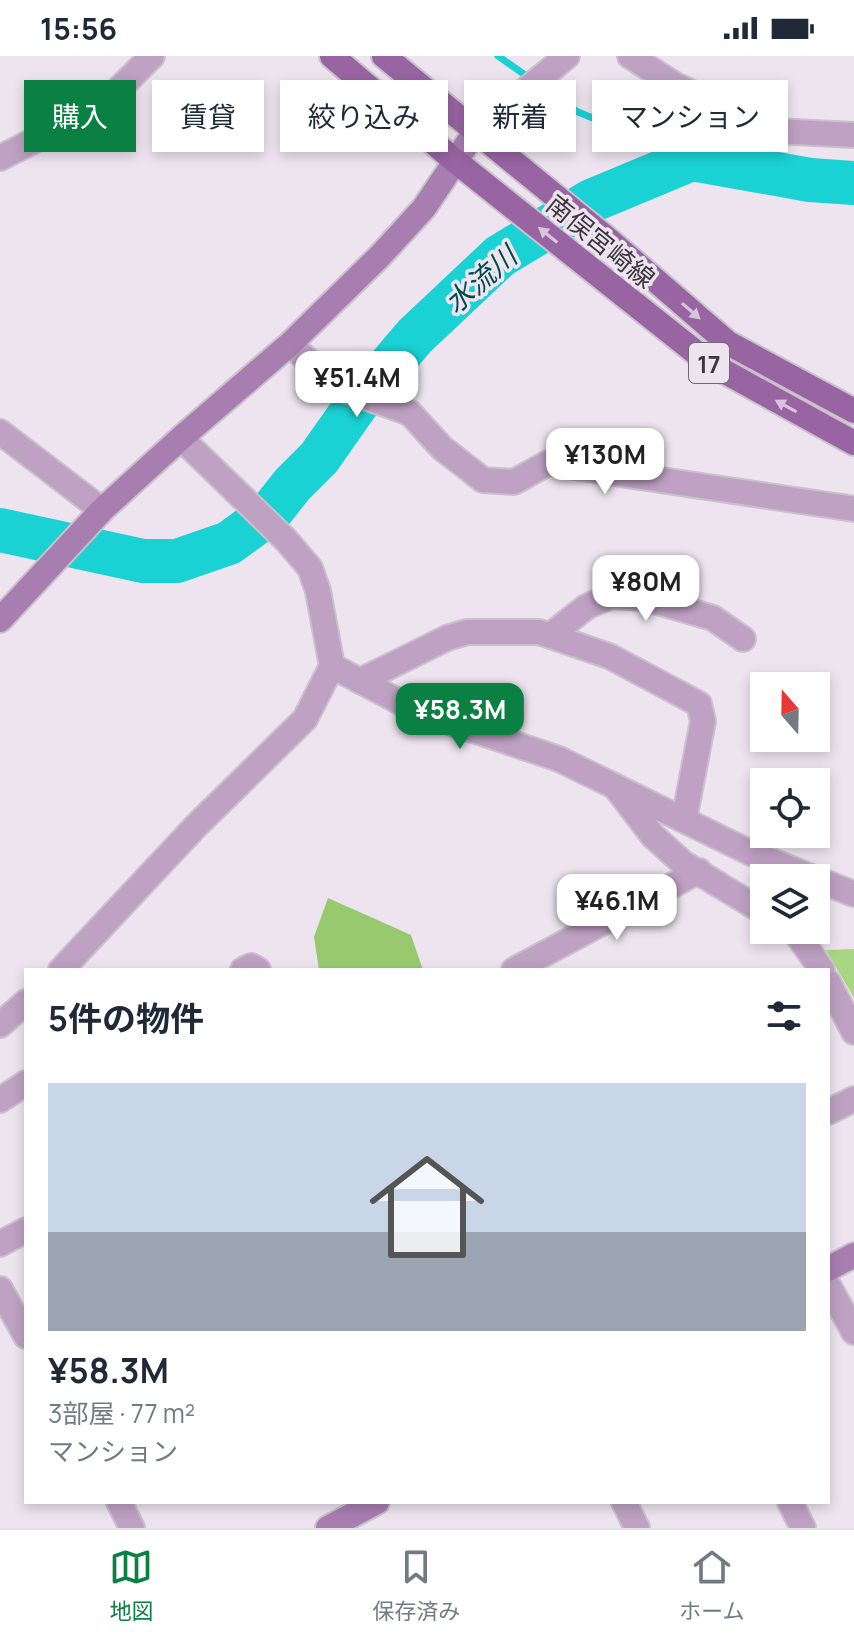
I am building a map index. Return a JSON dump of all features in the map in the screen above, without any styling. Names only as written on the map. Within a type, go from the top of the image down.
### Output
[{"type":"main road","name":"南俣宮崎線","points":[[332,56],[454,160],[709,363],[854,443]]},
{"type":"main road","name":"南俣宮崎線","points":[[384,56],[464,123]]},
{"type":"main road","name":"南俣宮崎線","points":[[500,152],[610,241],[728,343],[854,411]]},
{"type":"street","points":[[0,158],[103,105],[152,56]]},
{"type":"street","points":[[539,80],[567,56]]},
{"type":"street","points":[[630,56],[677,86],[775,131],[854,135]]},
{"type":"street","points":[[0,620],[102,510],[290,344],[379,257],[424,208],[464,147]]},
{"type":"street","points":[[290,344],[335,386],[410,413],[442,448],[483,480],[514,482],[548,463],[854,509]]},
{"type":"street","points":[[0,432],[102,510]]},
{"type":"street","points":[[63,968],[196,826],[305,719],[332,666],[318,591],[310,568],[286,540],[181,438]]},
{"type":"street","points":[[551,635],[586,607],[611,596],[644,598],[713,618],[743,639]]},
{"type":"street","points":[[360,681],[447,638],[467,632],[539,632],[609,656],[699,704],[703,721],[684,820]]},
{"type":"street","points":[[332,666],[417,711],[559,759],[779,864]]},
{"type":"street","points":[[613,783],[653,836],[683,863],[750,903]]},
{"type":"street","points":[[518,968],[699,871]]},
{"type":"street","points":[[830,884],[854,894]]},
{"type":"street","points":[[802,944],[815,968]]},
{"type":"street","points":[[830,992],[854,1032]]},
{"type":"street","points":[[0,1025],[24,1004]]},
{"type":"street","points":[[0,1100],[24,1084]]},
{"type":"street","points":[[830,1111],[854,1099]]},
{"type":"street","points":[[0,1244],[24,1231]]},
{"type":"street","points":[[830,1268],[854,1255]]},
{"type":"street","points":[[0,1289],[24,1332]]},
{"type":"street","points":[[830,1289],[854,1332]]},
{"type":"street","points":[[120,1504],[132,1528]]},
{"type":"street","points":[[328,1528],[373,1504]]},
{"type":"street","points":[[625,1504],[637,1528]]},
{"type":"street","points":[[791,1504],[803,1528]]},
{"type":"green space","points":[[328,898],[411,935],[422,968],[319,968],[314,937]]},
{"type":"green space","points":[[854,949],[854,998],[826,950]]},
{"type":"waterway","points":[[498,56],[578,112],[692,159]]},
{"type":"waterway","name":"水流川","points":[[0,530],[143,561],[177,561],[229,543],[270,513],[319,458],[357,404],[415,336],[500,256],[591,201],[692,159],[810,180],[854,183]]}]
